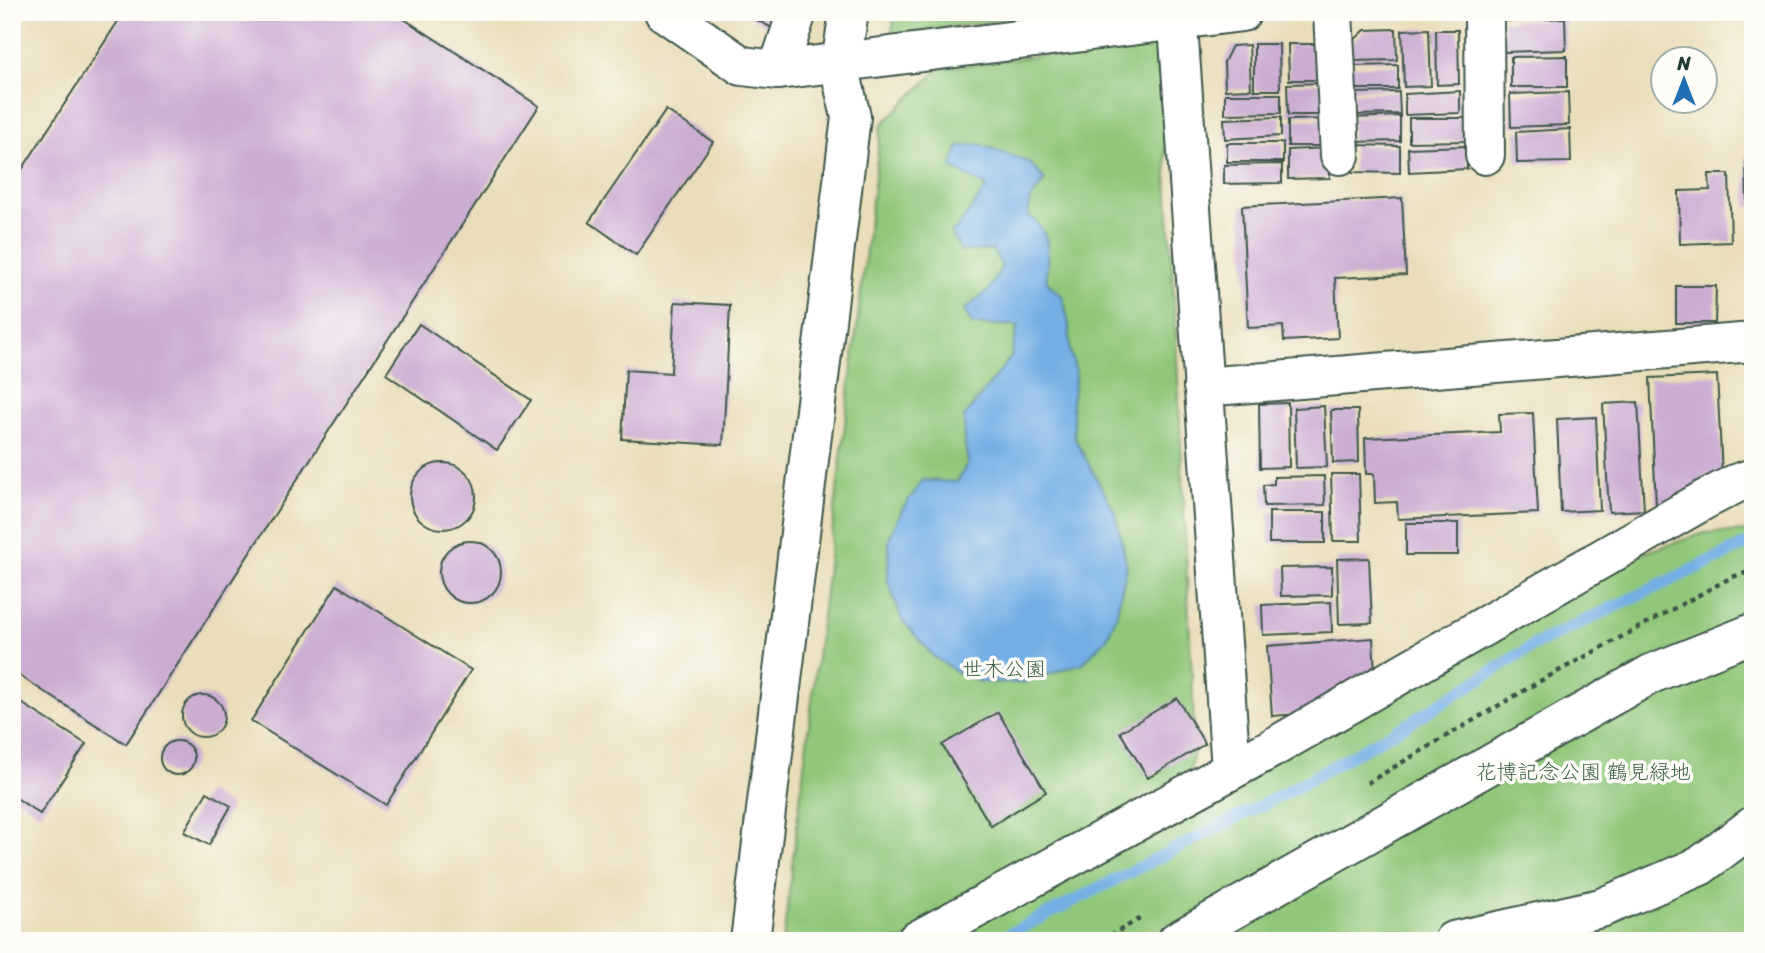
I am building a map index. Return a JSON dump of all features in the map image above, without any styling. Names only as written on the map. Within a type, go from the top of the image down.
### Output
[{"type":"street","points":[[664,12],[760,68],[841,62],[1178,16],[1242,12]]},
{"type":"street","points":[[760,68],[797,12]]},
{"type":"street","points":[[750,941],[851,117],[840,69],[849,12]]},
{"type":"street","points":[[1333,12],[1340,155]]},
{"type":"street","points":[[1484,12],[1485,155]]},
{"type":"street","points":[[1178,16],[1231,769]]},
{"type":"street","points":[[1203,387],[1753,342]]},
{"type":"street","points":[[916,941],[1274,747],[1704,500],[1753,478]]},
{"type":"street","points":[[1177,941],[1651,674],[1753,633]]},
{"type":"street","points":[[1453,941],[1601,908],[1700,866],[1753,826]]},
{"type":"green space","points":[[896,12],[1063,12],[891,35]]},
{"type":"green space","name":"世木公園","points":[[1150,41],[1160,55],[1176,337],[1195,746],[1188,781],[900,941],[783,941],[881,125],[939,69]]},
{"type":"green space","name":"花博記念公園 鶴見緑地","points":[[1753,531],[1753,941],[927,941],[1613,563],[1704,533]]},
{"type":"water","points":[[979,144],[1029,162],[1045,180],[1031,198],[1028,214],[1046,238],[1047,282],[1063,297],[1069,325],[1070,351],[1076,372],[1072,403],[1075,439],[1115,512],[1127,565],[1116,617],[1107,638],[1083,663],[1022,683],[981,682],[957,672],[934,657],[902,620],[888,581],[889,539],[902,510],[923,480],[957,482],[968,462],[964,417],[1011,357],[1018,325],[973,325],[964,310],[989,290],[1002,266],[993,250],[961,251],[951,232],[957,228],[987,187],[951,167],[959,146]]},
{"type":"building","points":[[124,12],[393,12],[539,106],[126,744],[12,671],[12,185]]},
{"type":"building","points":[[749,12],[781,12],[772,28],[747,15]]},
{"type":"building","points":[[1565,18],[1566,50],[1504,52],[1503,21]]},
{"type":"building","points":[[1396,29],[1397,60],[1351,61],[1351,43],[1365,30]]},
{"type":"building","points":[[1429,29],[1431,86],[1404,87],[1402,30]]},
{"type":"building","points":[[1436,30],[1458,30],[1459,84],[1437,85]]},
{"type":"building","points":[[1254,44],[1279,44],[1280,90],[1254,90]]},
{"type":"building","points":[[1288,44],[1322,44],[1322,80],[1289,80]]},
{"type":"building","points":[[1249,45],[1251,89],[1225,90],[1224,62],[1232,46]]},
{"type":"building","points":[[1567,56],[1567,87],[1511,87],[1511,57]]},
{"type":"building","points":[[1398,65],[1398,89],[1351,89],[1350,66]]},
{"type":"building","points":[[1328,83],[1328,115],[1288,115],[1287,84]]},
{"type":"building","points":[[1460,91],[1460,113],[1405,115],[1405,94]]},
{"type":"building","points":[[1399,92],[1400,114],[1353,115],[1352,93]]},
{"type":"building","points":[[1568,92],[1569,125],[1511,127],[1510,94]]},
{"type":"building","points":[[1225,94],[1281,94],[1281,113],[1225,114]]},
{"type":"building","points":[[666,110],[713,142],[636,255],[589,222]]},
{"type":"building","points":[[1400,116],[1400,141],[1352,142],[1351,118]]},
{"type":"building","points":[[1281,117],[1281,136],[1225,139],[1224,119]]},
{"type":"building","points":[[1409,118],[1465,118],[1465,141],[1409,142]]},
{"type":"building","points":[[1328,119],[1328,146],[1288,146],[1288,120]]},
{"type":"building","points":[[1570,129],[1571,162],[1517,163],[1516,132]]},
{"type":"building","points":[[1227,143],[1283,143],[1283,162],[1227,162]]},
{"type":"building","points":[[1353,145],[1400,146],[1400,173],[1353,172]]},
{"type":"building","points":[[1466,146],[1467,169],[1409,172],[1408,148]]},
{"type":"building","points":[[1329,148],[1330,178],[1288,179],[1288,150]]},
{"type":"building","points":[[1746,155],[1753,155],[1753,207],[1747,207]]},
{"type":"building","points":[[1282,164],[1282,183],[1224,184],[1224,165]]},
{"type":"building","points":[[1709,174],[1729,174],[1731,242],[1680,244],[1679,191],[1710,190]]},
{"type":"building","points":[[1402,198],[1406,275],[1335,278],[1338,338],[1284,341],[1283,326],[1248,328],[1242,206]]},
{"type":"building","points":[[1676,286],[1716,286],[1715,323],[1676,323]]},
{"type":"building","points":[[675,302],[730,305],[723,445],[622,439],[626,370],[671,373]]},
{"type":"building","points":[[419,324],[531,400],[497,450],[386,374]]},
{"type":"building","points":[[1717,375],[1722,475],[1656,506],[1650,378]]},
{"type":"building","points":[[1638,402],[1644,510],[1609,512],[1603,404]]},
{"type":"building","points":[[1288,403],[1289,467],[1260,468],[1259,404]]},
{"type":"building","points":[[1324,406],[1327,467],[1296,468],[1294,408]]},
{"type":"building","points":[[1331,410],[1358,410],[1359,462],[1333,463]]},
{"type":"building","points":[[1533,413],[1538,513],[1398,519],[1397,502],[1375,503],[1374,474],[1366,474],[1365,438],[1500,432],[1499,414]]},
{"type":"building","points":[[1596,417],[1600,510],[1561,512],[1557,419]]},
{"type":"building","points":[[443,463],[456,466],[466,473],[473,483],[476,496],[473,509],[466,519],[456,526],[443,529],[430,526],[420,519],[413,509],[410,496],[413,483],[420,473],[430,466]]},
{"type":"building","points":[[1331,474],[1359,474],[1361,541],[1333,541]]},
{"type":"building","points":[[1324,476],[1325,505],[1264,506],[1263,485],[1274,484],[1274,477]]},
{"type":"building","points":[[1269,512],[1325,512],[1325,543],[1269,543]]},
{"type":"building","points":[[1406,523],[1458,523],[1458,555],[1406,555]]},
{"type":"building","points":[[470,541],[492,550],[501,572],[492,594],[470,603],[448,594],[439,572],[448,550]]},
{"type":"building","points":[[1369,558],[1372,623],[1339,624],[1337,559]]},
{"type":"building","points":[[1332,567],[1332,595],[1281,596],[1280,568]]},
{"type":"building","points":[[337,585],[471,670],[386,805],[251,721]]},
{"type":"building","points":[[1331,602],[1332,632],[1263,635],[1262,605]]},
{"type":"building","points":[[1373,638],[1375,675],[1315,713],[1272,716],[1267,646]]},
{"type":"building","points":[[203,695],[218,701],[224,716],[218,731],[203,737],[188,731],[182,716],[188,701]]},
{"type":"building","points":[[12,697],[86,744],[40,814],[12,795]]},
{"type":"building","points":[[1177,698],[1205,744],[1148,778],[1120,732]]},
{"type":"building","points":[[998,712],[1046,792],[991,826],[942,745]]},
{"type":"building","points":[[177,741],[189,746],[194,758],[189,770],[177,775],[165,770],[160,758],[165,746]]},
{"type":"building","points":[[207,792],[231,806],[209,845],[184,832]]},
{"type":"waterway","points":[[995,941],[1285,793],[1408,724],[1536,644],[1753,541]]}]
